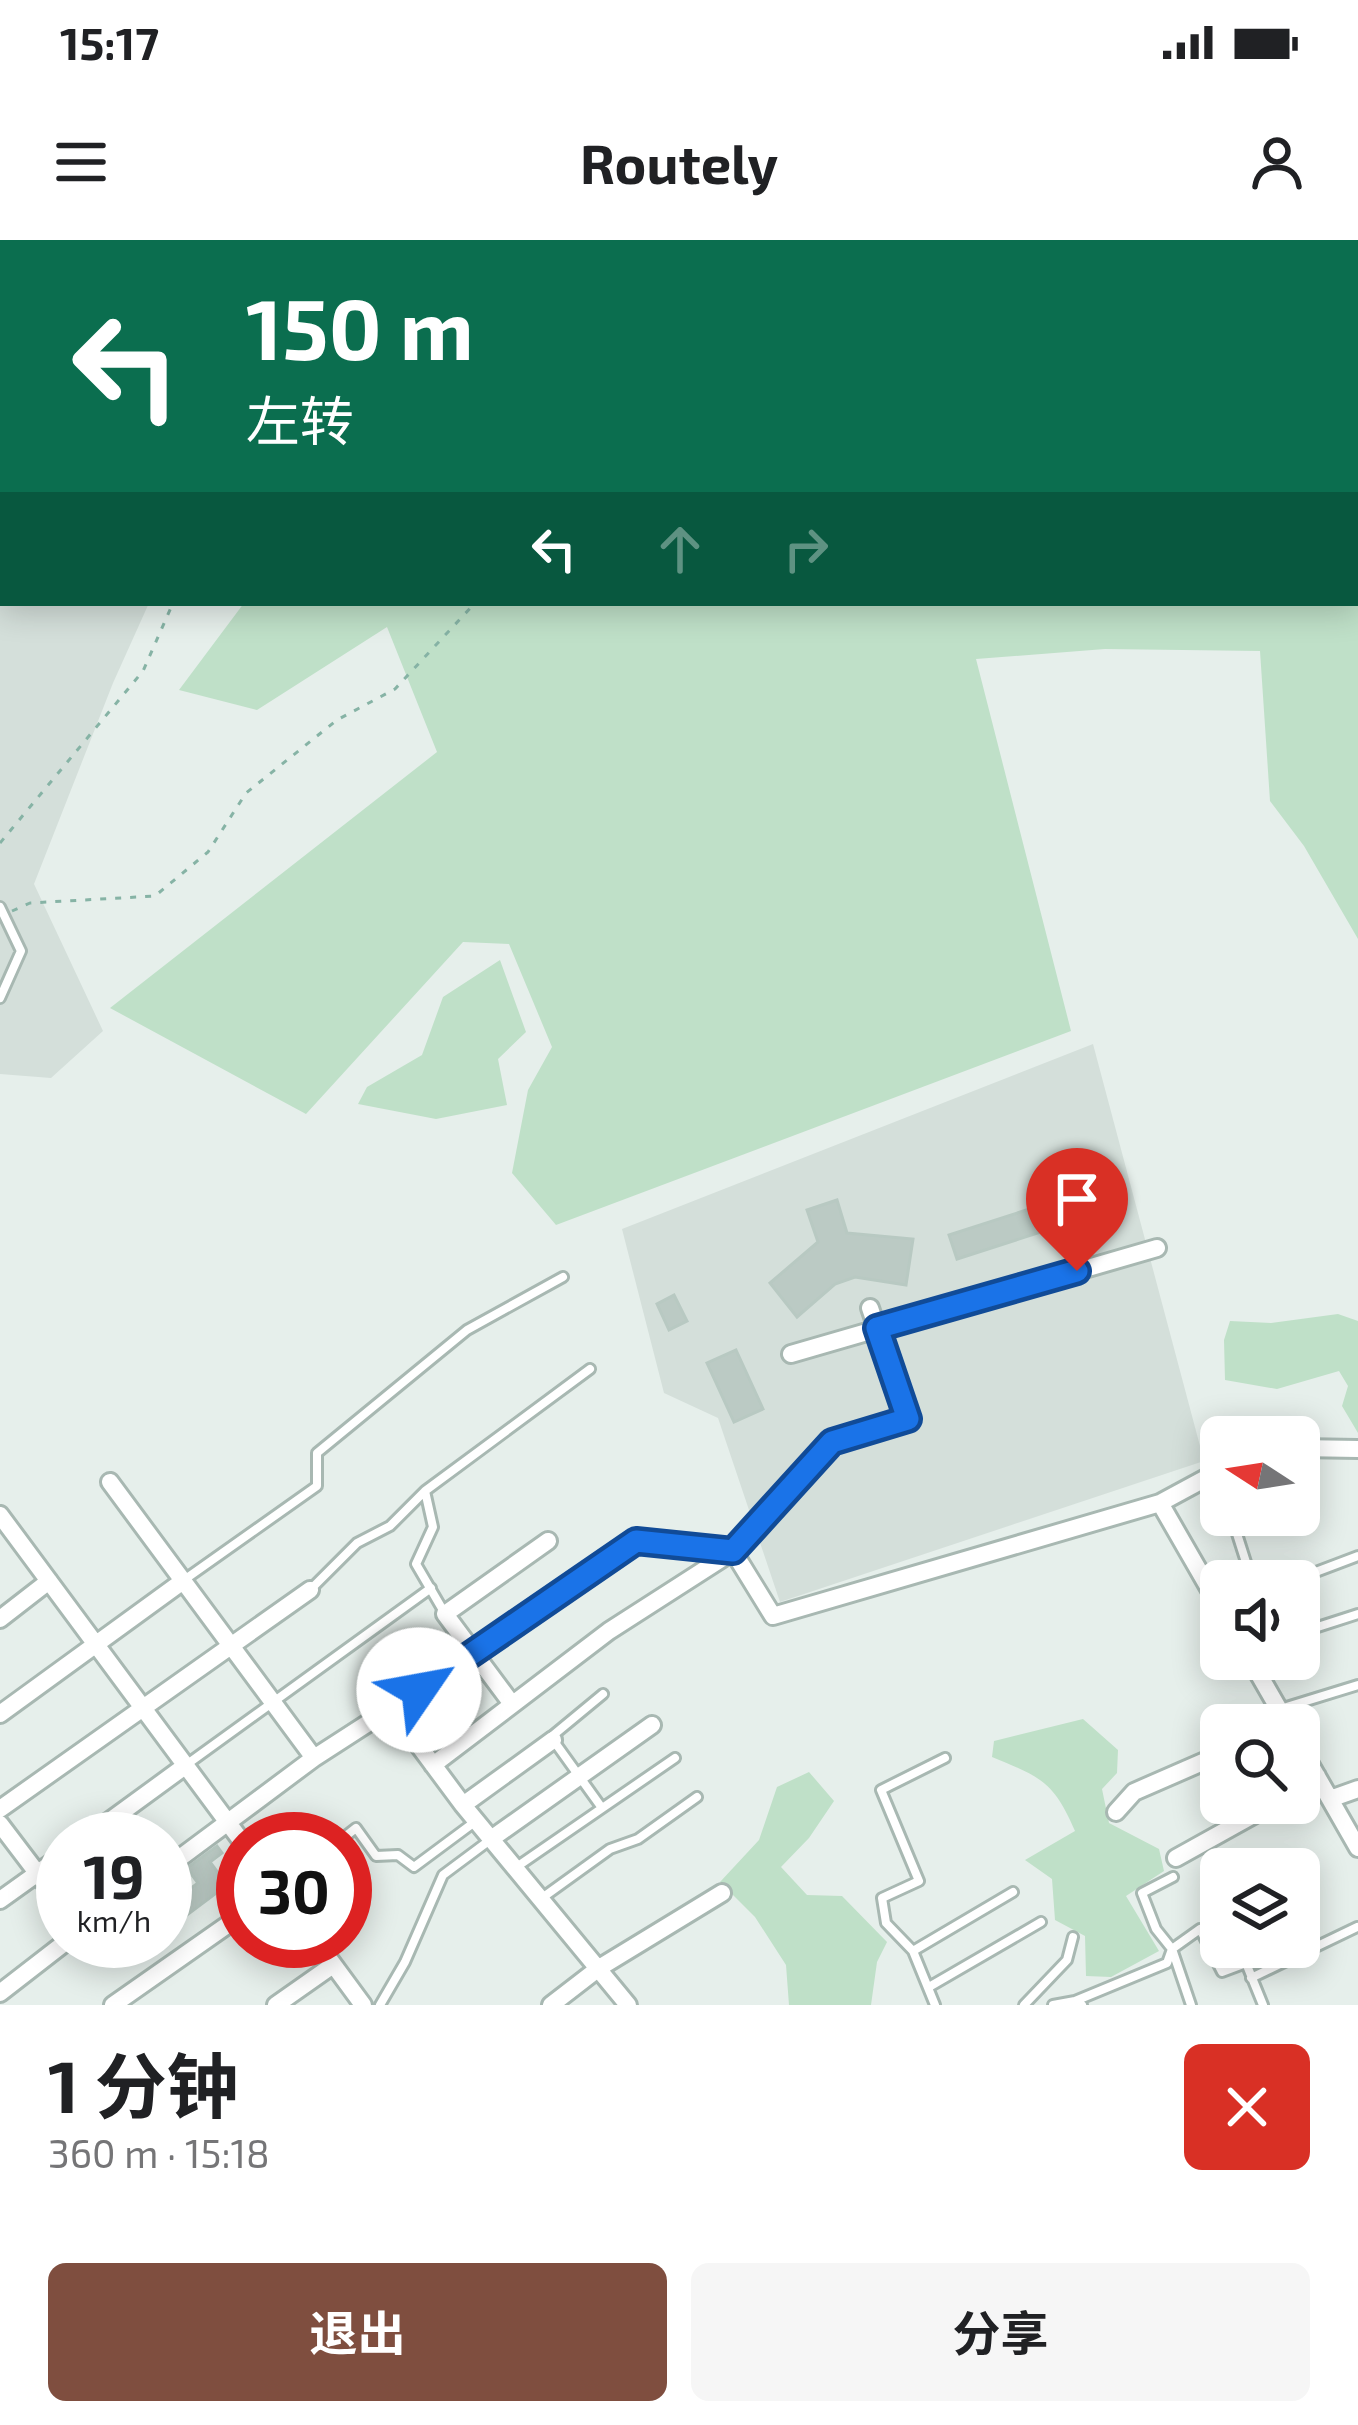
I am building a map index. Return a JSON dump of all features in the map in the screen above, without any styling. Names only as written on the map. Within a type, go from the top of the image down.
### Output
[{"type":"street","points":[[790,1354],[1157,1248]]},
{"type":"street","points":[[434,1765],[609,1630],[733,1551],[832,1442],[908,1419],[870,1308]]},
{"type":"street","points":[[1320,1448],[1358,1449]]},
{"type":"street","points":[[110,1482],[314,1758]]},
{"type":"street","points":[[733,1551],[773,1616],[1160,1503],[1200,1485]]},
{"type":"street","points":[[1160,1503],[1200,1573]]},
{"type":"street","points":[[1,1519],[220,1812]]},
{"type":"street","points":[[512,1704],[445,1614],[548,1541]]},
{"type":"street","points":[[243,1812],[314,1758],[475,1654],[636,1541],[733,1551]]},
{"type":"street","points":[[0,1618],[50,1581]]},
{"type":"street","points":[[0,1714],[183,1581]]},
{"type":"street","points":[[0,1809],[310,1590]]},
{"type":"street","points":[[391,1708],[463,1805],[628,2005]]},
{"type":"street","points":[[491,1839],[652,1725]]},
{"type":"street","points":[[463,1805],[553,1740]]},
{"type":"street","points":[[1116,1812],[1134,1792],[1200,1763]]},
{"type":"street","points":[[122,1812],[185,1766]]},
{"type":"street","points":[[1320,1781],[1358,1848]]},
{"type":"street","points":[[1330,1799],[1358,1789]]},
{"type":"street","points":[[0,1824],[36,1873]]},
{"type":"street","points":[[1174,1868],[1242,1824]]},
{"type":"street","points":[[0,1900],[36,1875]]},
{"type":"street","points":[[551,2005],[598,1968],[722,1893]]},
{"type":"street","points":[[113,2005],[216,1933]]},
{"type":"street","points":[[0,1993],[36,1965]]},
{"type":"street","points":[[276,2005],[329,1968]]},
{"type":"street","points":[[335,1968],[363,2005]]},
{"type":"lane","points":[[0,998],[20,951],[1,911]]},
{"type":"lane","points":[[183,1581],[317,1486],[317,1453],[467,1330],[563,1277]]},
{"type":"lane","points":[[310,1590],[357,1543],[390,1526],[424,1491],[590,1370]]},
{"type":"lane","points":[[424,1491],[433,1527],[416,1564],[445,1614]]},
{"type":"lane","points":[[1320,1570],[1358,1556]]},
{"type":"lane","points":[[185,1766],[430,1588]]},
{"type":"lane","points":[[1320,1627],[1358,1614]]},
{"type":"lane","points":[[1315,1704],[1358,1685]]},
{"type":"lane","points":[[602,1808],[551,1737],[603,1694]]},
{"type":"lane","points":[[515,1868],[675,1758]]},
{"type":"lane","points":[[935,2005],[913,1952],[886,1923],[882,1898],[919,1881],[881,1790],[945,1758]]},
{"type":"lane","points":[[541,1899],[697,1797]]},
{"type":"lane","points":[[372,1850],[376,1856],[398,1855],[414,1867],[476,1821]]},
{"type":"lane","points":[[380,2005],[405,1962],[443,1875],[491,1839]]},
{"type":"lane","points":[[1174,1868],[1142,1893],[1156,1929],[1172,1949],[1191,2005]]},
{"type":"lane","points":[[913,1952],[1013,1892]]},
{"type":"lane","points":[[928,1987],[1041,1922]]},
{"type":"lane","points":[[1252,1978],[1357,1927]]},
{"type":"lane","points":[[1054,2005],[1078,2003],[1167,1963],[1172,1949],[1200,1929],[1222,1972],[1246,1963],[1263,2005]]},
{"type":"lane","points":[[1024,2005],[1067,1960],[1072,1937]]},
{"type":"path","points":[[0,844],[142,671],[172,606]]},
{"type":"path","points":[[1,911],[30,903],[155,896],[208,852],[246,794],[337,720],[395,689],[472,606]]},
{"type":"shaded area","points":[[0,606],[148,606],[34,884],[103,1031],[51,1078],[0,1074]]},
{"type":"shaded area","points":[[1093,1044],[1200,1446],[1200,1462],[780,1602],[718,1418],[664,1393],[622,1229]]},
{"type":"green space","points":[[242,606],[1358,606],[1358,939],[1304,846],[1270,801],[1260,651],[1105,649],[976,659],[1071,1031],[556,1225],[512,1173],[528,1090],[552,1047],[509,944],[463,942],[306,1114],[110,1008],[437,752],[387,627],[257,710],[179,690]]},
{"type":"green space","points":[[500,960],[526,1032],[498,1059],[507,1105],[436,1119],[358,1104],[367,1087],[422,1055],[443,997]]},
{"type":"green space","points":[[1338,1314],[1358,1321],[1358,1433],[1342,1406],[1348,1386],[1339,1371],[1277,1389],[1225,1380],[1224,1340],[1230,1321],[1271,1323]]},
{"type":"green space","points":[[1083,1719],[1118,1750],[1117,1773],[1102,1789],[1109,1823],[1159,1849],[1164,1871],[1126,1896],[1159,1951],[1111,1977],[1086,1976],[1085,1936],[1055,1920],[1052,1879],[1025,1860],[1075,1831],[1067,1815],[1044,1783],[992,1757],[994,1741]]},
{"type":"green space","points":[[809,1772],[834,1801],[809,1838],[781,1867],[807,1895],[842,1896],[887,1942],[877,1962],[871,2005],[789,2005],[786,1965],[755,1917],[720,1882],[759,1840],[777,1787]]},
{"type":"building","points":[[837,1200],[847,1233],[913,1239],[906,1285],[855,1277],[835,1284],[797,1317],[770,1283],[818,1242],[807,1210]]},
{"type":"building","points":[[1042,1205],[1050,1229],[957,1259],[949,1235]]},
{"type":"building","points":[[674,1295],[687,1321],[669,1330],[657,1304]]},
{"type":"building","points":[[736,1350],[763,1409],[734,1422],[707,1363]]},
{"type":"building","points":[[216,1847],[216,1858],[210,1862],[216,1870],[216,1893],[192,1911],[192,1887],[198,1883],[192,1864]]},
{"type":"route","points":[[419,1690],[636,1541],[733,1551],[832,1442],[908,1419],[877,1328],[1077,1271]]}]
